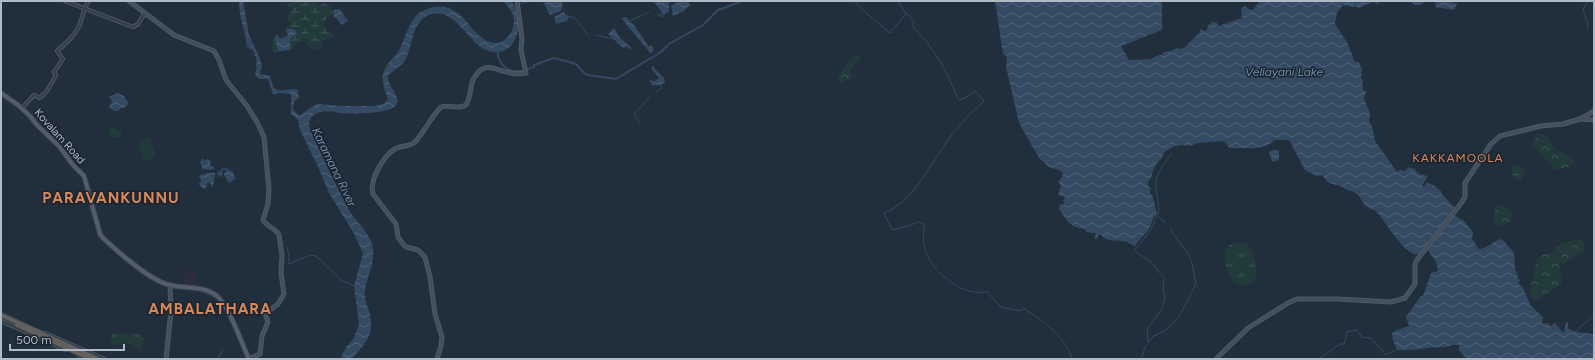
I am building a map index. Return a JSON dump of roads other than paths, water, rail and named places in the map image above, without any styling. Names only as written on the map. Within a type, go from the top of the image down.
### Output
[{"type":"highway","points":[[1,315],[91,359]]},
{"type":"highway","points":[[1,315],[98,359]]},
{"type":"main road","points":[[129,1],[174,35],[214,51],[226,80],[247,106],[262,131],[269,189],[268,204],[263,220],[278,232],[279,235],[282,255],[281,273],[284,294],[278,304],[265,314],[268,322],[262,336],[260,354],[249,359]]},
{"type":"main road","points":[[437,359],[442,337],[435,314],[430,277],[425,257],[418,250],[406,247],[399,240],[396,224],[373,194],[371,188],[372,181],[386,156],[394,150],[414,143],[441,107],[446,105],[460,107],[466,105],[470,96],[474,78],[481,70],[487,67],[493,67],[508,73],[526,74],[521,50],[522,39],[517,1]]},
{"type":"main road","name":"Kovalam Road","points":[[1,93],[22,108],[59,146],[73,165],[84,176],[100,234],[103,238],[149,275],[170,285],[197,288],[217,296],[230,317],[249,359]]},
{"type":"main road","points":[[1216,359],[1248,328],[1297,299],[1337,299],[1391,302],[1405,298],[1415,284],[1415,264],[1417,260],[1462,202],[1465,197],[1464,183],[1495,140],[1503,134],[1541,126],[1563,124],[1580,119],[1594,111]]},
{"type":"main road","points":[[1580,119],[1594,120]]},
{"type":"main road","points":[[166,359],[171,311],[170,285]]},
{"type":"street","points":[[65,1],[133,27],[140,21],[145,13]]},
{"type":"street","points":[[22,108],[35,95],[39,98],[42,97],[52,83],[56,75],[54,72],[63,59],[57,51],[70,40],[76,32],[84,9],[89,1]]},
{"type":"street","points":[[1,315],[104,359]]},
{"type":"street","points":[[1,321],[86,359]]},
{"type":"water","points":[[239,1],[243,1],[249,35],[261,61],[262,67],[259,74],[270,76],[275,89],[298,90],[299,97],[294,102],[293,109],[299,116],[317,104],[375,106],[385,103],[388,99],[383,81],[385,68],[399,50],[412,21],[423,11],[433,7],[444,7],[453,10],[460,15],[479,36],[487,41],[496,43],[504,41],[510,35],[514,23],[511,12],[503,1],[512,1],[516,11],[518,30],[516,38],[513,44],[508,48],[498,52],[491,52],[478,45],[457,24],[445,15],[439,13],[425,17],[417,26],[406,59],[388,76],[389,83],[397,97],[397,104],[394,107],[380,112],[363,113],[324,111],[315,114],[310,119],[310,128],[327,167],[351,213],[370,239],[373,249],[373,260],[365,293],[371,319],[370,332],[366,342],[352,359],[340,359],[347,346],[354,338],[359,324],[354,286],[363,253],[353,232],[329,193],[300,130],[298,120],[291,114],[291,94],[273,94],[268,79],[259,79],[255,75],[257,63],[256,58],[243,28]]},
{"type":"water","points":[[543,1],[561,1],[563,5],[561,11],[550,15]]},
{"type":"water","points":[[653,1],[669,1],[669,11],[664,15]]},
{"type":"water","points":[[679,1],[688,1],[690,5],[684,11],[673,16],[671,6]]},
{"type":"water","name":"Vellayani Lake","points":[[995,1],[1162,1],[1162,30],[1121,46],[1129,60],[1151,59],[1162,55],[1164,52],[1174,50],[1177,47],[1178,49],[1184,48],[1200,32],[1200,29],[1206,31],[1207,26],[1213,22],[1217,23],[1218,26],[1242,18],[1241,8],[1246,6],[1248,9],[1253,10],[1260,1],[1380,1],[1378,4],[1373,2],[1359,8],[1355,6],[1352,7],[1343,5],[1337,13],[1335,24],[1348,44],[1354,60],[1359,62],[1362,69],[1362,85],[1364,91],[1366,91],[1364,99],[1370,113],[1369,121],[1375,141],[1397,172],[1400,170],[1405,171],[1408,167],[1414,168],[1422,175],[1428,176],[1422,186],[1436,191],[1424,186],[1427,183],[1433,185],[1441,191],[1441,193],[1454,207],[1452,212],[1436,232],[1439,233],[1454,215],[1464,221],[1473,232],[1472,239],[1479,249],[1485,248],[1502,239],[1514,253],[1515,269],[1518,276],[1517,278],[1520,280],[1518,284],[1522,286],[1531,306],[1543,317],[1543,324],[1549,323],[1550,326],[1552,326],[1554,323],[1562,332],[1564,332],[1566,322],[1568,322],[1568,328],[1571,330],[1594,335],[1594,359],[1467,359],[1459,350],[1459,345],[1397,350],[1392,333],[1409,326],[1406,317],[1421,296],[1423,296],[1431,273],[1438,271],[1436,262],[1427,249],[1437,235],[1434,234],[1419,254],[1412,253],[1406,249],[1379,215],[1374,210],[1366,206],[1360,197],[1354,192],[1326,181],[1323,175],[1316,176],[1305,170],[1289,140],[1275,140],[1265,146],[1247,148],[1229,148],[1223,141],[1198,143],[1190,146],[1175,146],[1164,152],[1148,182],[1148,186],[1151,188],[1150,193],[1153,197],[1157,213],[1150,228],[1135,246],[1125,241],[1108,240],[1101,235],[1098,235],[1098,238],[1096,239],[1094,238],[1096,233],[1086,232],[1085,229],[1072,225],[1059,209],[1060,204],[1065,205],[1063,202],[1065,197],[1058,195],[1061,186],[1058,181],[1061,179],[1063,173],[1049,167],[1039,158],[1019,123],[1006,67],[1007,57],[1003,54]]},
{"type":"water","points":[[1410,1],[1448,1],[1457,4],[1454,10],[1436,7],[1435,2],[1424,2],[1421,5],[1415,5]]},
{"type":"water","points":[[340,9],[346,19],[349,20],[342,25],[334,17],[333,10]]},
{"type":"water","points":[[564,12],[569,16],[567,21],[556,24],[554,17]]},
{"type":"water","points":[[626,17],[634,25],[649,47],[651,45],[654,50],[651,54],[621,18]]},
{"type":"water","points":[[614,28],[620,38],[631,47],[631,50],[627,47],[623,48],[608,34]]},
{"type":"water","points":[[286,29],[294,29],[297,33],[290,39],[291,50],[278,51],[276,45],[277,39],[274,38],[277,34],[280,39],[288,36]]},
{"type":"water","points":[[652,66],[664,78],[665,83],[660,85],[652,85],[649,80],[655,81],[659,78],[652,70]]},
{"type":"water","points":[[117,93],[124,96],[128,104],[118,111],[114,111],[109,107],[112,101],[109,97]]},
{"type":"water","points":[[1279,150],[1279,160],[1272,162],[1269,152]]},
{"type":"water","points":[[201,159],[204,161],[208,159],[211,161],[210,166],[213,166],[215,169],[203,170],[200,162]]},
{"type":"water","points":[[224,168],[233,172],[235,179],[229,183],[224,175],[226,170],[222,170],[223,175],[218,177],[219,175],[217,175],[221,169]]},
{"type":"water","points":[[207,173],[215,173],[213,187],[211,186],[210,182],[206,184],[207,186],[204,189],[198,183],[200,183],[201,180],[199,177]]},
{"type":"waterway","points":[[518,4],[531,1]]},
{"type":"waterway","points":[[671,1],[678,2]]},
{"type":"waterway","points":[[497,50],[498,57],[502,63],[506,68],[512,71],[522,71],[554,58],[576,64],[584,73],[588,75],[616,79],[661,52],[669,44],[703,25],[718,10],[743,1]]},
{"type":"waterway","points":[[854,1],[890,33],[906,14],[898,1]]},
{"type":"waterway","points":[[1587,29],[1588,25],[1583,9],[1588,1]]},
{"type":"waterway","points":[[657,14],[663,17],[661,11]]},
{"type":"waterway","points":[[630,21],[649,12]]},
{"type":"waterway","points":[[905,12],[914,21],[913,27],[927,42],[942,64],[959,100],[975,91],[984,101],[955,130],[910,194],[894,208],[884,213],[892,230],[918,222],[924,224],[924,244],[926,254],[937,270]]},
{"type":"waterway","points":[[568,17],[574,17],[588,35]]},
{"type":"waterway","points":[[596,35],[613,39]]},
{"type":"waterway","points":[[247,37],[248,46],[255,50]]},
{"type":"waterway","points":[[655,93],[662,87],[659,84]]},
{"type":"waterway","points":[[640,124],[634,114],[650,97]]},
{"type":"waterway","points":[[1158,215],[1159,209],[1156,181],[1160,170],[1172,153]]},
{"type":"waterway","points":[[1156,215],[1166,223]]},
{"type":"waterway","points":[[1148,342],[1148,328],[1162,309],[1165,298],[1163,290],[1164,278],[1151,262],[1134,250],[1151,229],[1156,215]]},
{"type":"waterway","points":[[1148,343],[1152,337],[1166,330],[1180,315],[1196,284],[1189,255],[1170,229]]},
{"type":"waterway","points":[[287,247],[289,264],[310,255],[316,256],[341,280],[354,286]]},
{"type":"waterway","points":[[939,272],[961,288],[972,292],[987,292],[1001,307],[1020,311],[1024,308],[1060,337],[1072,359]]},
{"type":"waterway","points":[[1575,332],[1594,315]]},
{"type":"waterway","points":[[1319,359],[1340,344],[1344,344],[1347,332],[1357,330],[1362,337],[1371,338],[1386,355],[1397,349]]},
{"type":"waterway","points":[[1141,359],[1146,345]]},
{"type":"waterway","points":[[218,359],[223,349]]},
{"type":"district","name":"KAKKAMOOLA","points":[[1458,158]]},
{"type":"district","name":"PARAVANKUNNU","points":[[111,198]]},
{"type":"district","name":"AMBALATHARA","points":[[210,309]]},
{"type":"water label","name":"Karamana River","points":[[334,167]]}]
